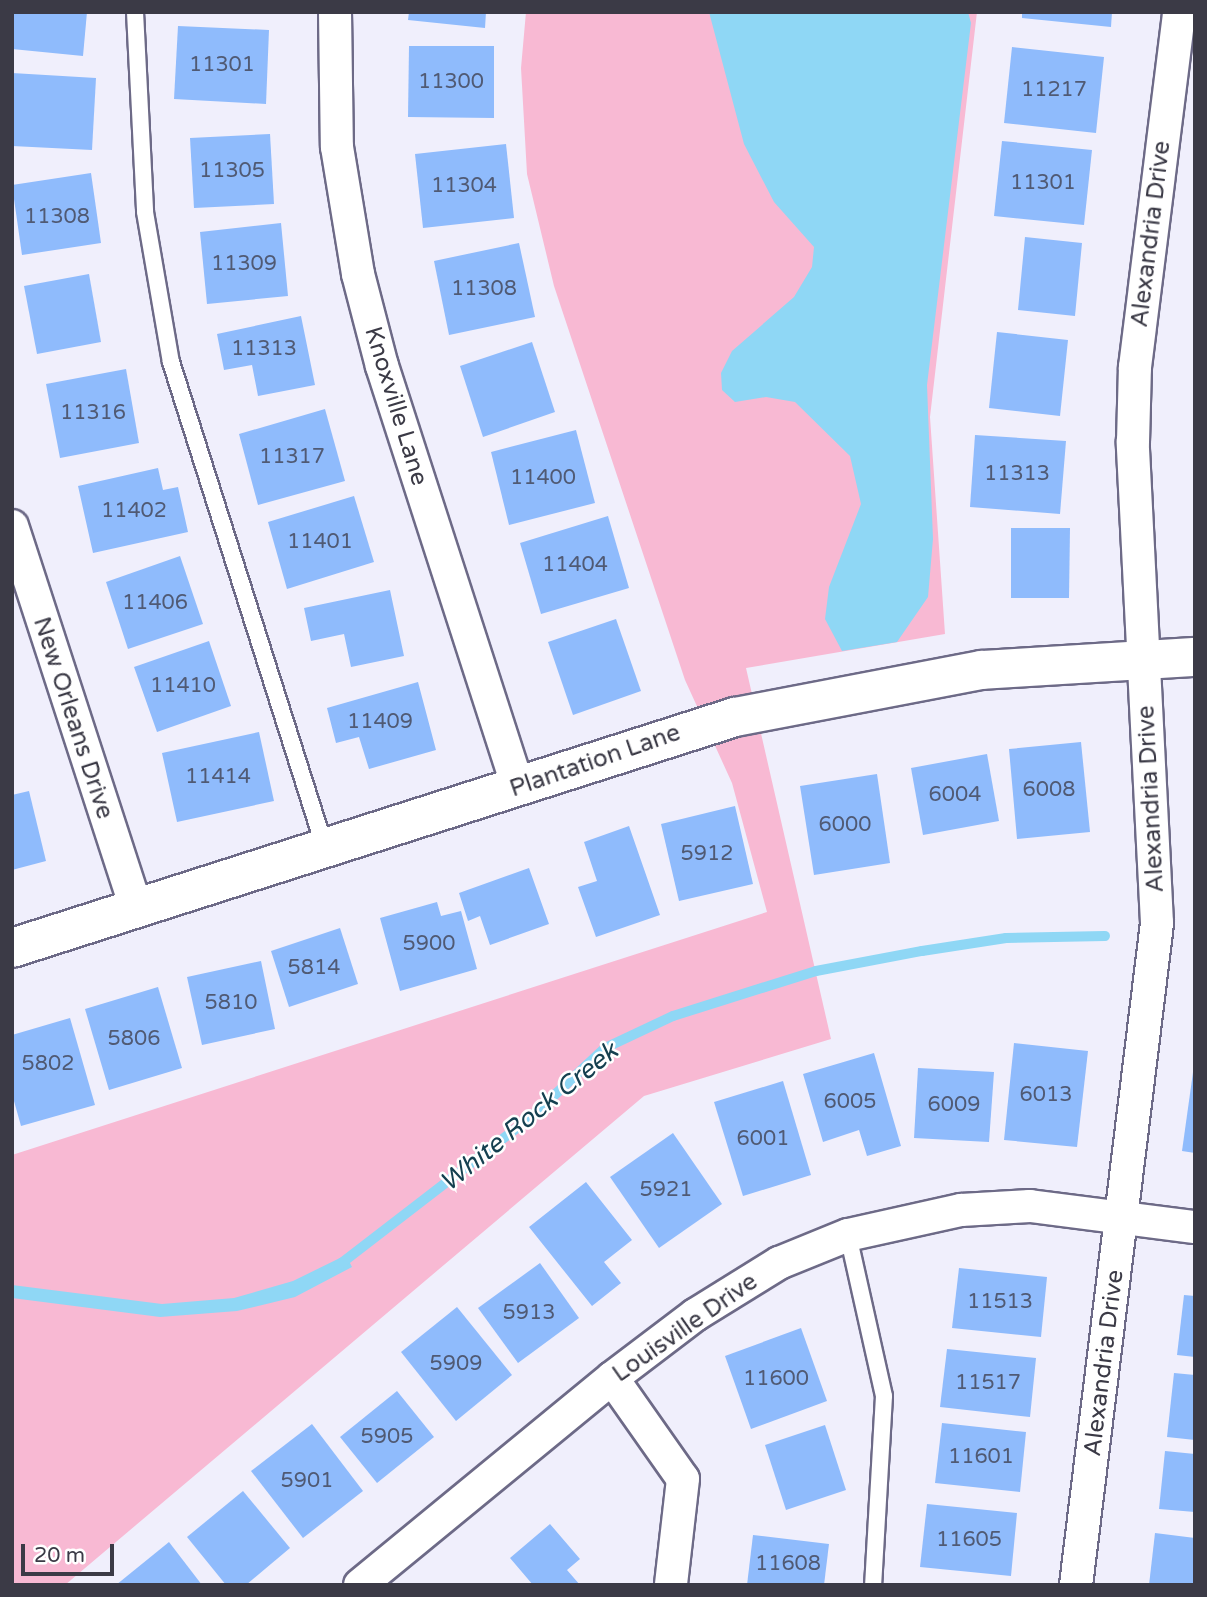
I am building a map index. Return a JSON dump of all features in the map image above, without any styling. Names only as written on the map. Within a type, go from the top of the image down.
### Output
[{"type":"street","name":"Knoxville Lane","points":[[335,12],[337,147],[358,274],[518,788]]},
{"type":"street","name":"Alexandria Drive","points":[[1076,1585],[1157,923],[1143,659],[1135,367],[1179,12]]},
{"type":"street","name":"New Orleans Drive","points":[[12,526],[136,908]]},
{"type":"street","name":"Plantation Lane","points":[[12,948],[326,851],[518,788],[661,736],[797,703],[982,670],[1195,657]]},
{"type":"street","name":"Louisville Drive","points":[[360,1585],[612,1378],[736,1288],[848,1235],[961,1210],[1030,1206],[1195,1227]]},
{"type":"street","points":[[612,1378],[682,1479],[671,1585]]},
{"type":"lane","points":[[135,12],[145,212],[171,362],[326,851]]},
{"type":"lane","points":[[848,1235],[884,1396],[873,1585]]},
{"type":"shaded area","points":[[526,12],[977,12],[930,417],[945,634],[746,668],[831,1039],[644,1096],[65,1585],[12,1585],[12,1155],[767,912],[732,783],[685,680],[554,286],[527,174],[521,68]]},
{"type":"water","points":[[709,12],[968,12],[971,23],[927,385],[933,539],[928,597],[897,642],[842,651],[825,619],[829,587],[861,504],[850,456],[795,402],[766,397],[735,402],[722,390],[721,373],[732,351],[794,297],[812,267],[814,247],[774,202],[744,144]]},
{"type":"water","points":[[346,1255],[352,1267],[295,1297],[237,1311],[160,1317],[12,1298],[12,1285],[162,1304],[234,1298],[293,1281]]},
{"type":"building","points":[[12,12],[87,12],[83,56],[12,49]]},
{"type":"building","points":[[409,12],[486,12],[485,28],[408,20]]},
{"type":"building","points":[[1022,12],[1112,12],[1111,27],[1022,18]]},
{"type":"building","points":[[178,26],[269,30],[266,104],[174,99]]},
{"type":"building","points":[[409,46],[494,46],[494,118],[408,117]]},
{"type":"building","points":[[1012,47],[1104,57],[1096,133],[1004,123]]},
{"type":"building","points":[[12,73],[96,78],[92,150],[12,146]]},
{"type":"building","points":[[270,134],[274,204],[194,208],[190,138]]},
{"type":"building","points":[[1002,141],[1092,150],[1084,225],[994,216]]},
{"type":"building","points":[[506,144],[514,218],[423,228],[415,154]]},
{"type":"building","points":[[91,173],[101,243],[22,255],[12,185]]},
{"type":"building","points":[[281,223],[288,296],[207,304],[200,232]]},
{"type":"building","points":[[1025,237],[1082,243],[1075,316],[1018,310]]},
{"type":"building","points":[[519,243],[535,317],[449,335],[434,261]]},
{"type":"building","points":[[89,274],[101,342],[37,354],[24,286]]},
{"type":"building","points":[[301,316],[315,385],[258,396],[252,365],[224,370],[217,334]]},
{"type":"building","points":[[997,332],[1068,340],[1060,416],[989,408]]},
{"type":"building","points":[[532,342],[555,412],[483,437],[460,366]]},
{"type":"building","points":[[126,369],[139,443],[60,458],[46,384]]},
{"type":"building","points":[[325,409],[345,481],[258,505],[239,434]]},
{"type":"building","points":[[576,430],[595,503],[509,525],[491,452]]},
{"type":"building","points":[[975,435],[1066,441],[1060,514],[970,507]]},
{"type":"building","points":[[158,468],[163,490],[178,487],[188,532],[93,553],[78,486]]},
{"type":"building","points":[[354,496],[374,562],[287,589],[268,522]]},
{"type":"building","points":[[608,516],[629,588],[541,614],[520,543]]},
{"type":"building","points":[[1011,528],[1070,528],[1069,598],[1011,598]]},
{"type":"building","points":[[180,556],[203,624],[128,649],[106,582]]},
{"type":"building","points":[[390,590],[404,656],[351,667],[344,634],[311,641],[304,608]]},
{"type":"building","points":[[616,619],[641,691],[573,715],[548,642]]},
{"type":"building","points":[[209,641],[231,706],[157,732],[134,667]]},
{"type":"building","points":[[418,682],[436,750],[369,769],[359,737],[336,743],[327,708]]},
{"type":"building","points":[[259,732],[274,801],[177,822],[162,753]]},
{"type":"building","points":[[1081,742],[1090,832],[1017,839],[1009,749]]},
{"type":"building","points":[[987,754],[999,821],[923,835],[911,768]]},
{"type":"building","points":[[877,774],[890,863],[814,875],[800,786]]},
{"type":"building","points":[[29,791],[46,861],[12,870],[12,795]]},
{"type":"building","points":[[735,806],[753,884],[679,901],[661,824]]},
{"type":"building","points":[[629,826],[660,915],[596,937],[578,887],[597,881],[584,842]]},
{"type":"building","points":[[529,868],[549,924],[490,945],[480,916],[468,921],[459,893]]},
{"type":"building","points":[[437,902],[441,916],[461,911],[477,969],[400,991],[380,918]]},
{"type":"building","points":[[340,928],[358,984],[289,1007],[271,951]]},
{"type":"building","points":[[261,961],[275,1029],[202,1045],[187,977]]},
{"type":"building","points":[[158,987],[182,1068],[109,1090],[85,1009]]},
{"type":"building","points":[[70,1018],[95,1105],[21,1126],[12,1094],[12,1035]]},
{"type":"building","points":[[1014,1043],[1088,1051],[1077,1147],[1004,1140]]},
{"type":"building","points":[[874,1053],[901,1146],[867,1156],[859,1130],[823,1142],[803,1074]]},
{"type":"building","points":[[1195,1058],[1195,1153],[1182,1151]]},
{"type":"building","points":[[918,1068],[994,1072],[989,1142],[914,1138]]},
{"type":"building","points":[[783,1081],[811,1175],[743,1196],[714,1102]]},
{"type":"building","points":[[673,1133],[722,1204],[659,1248],[610,1177]]},
{"type":"building","points":[[586,1182],[632,1240],[604,1262],[621,1283],[592,1306],[529,1227]]},
{"type":"building","points":[[540,1263],[579,1318],[518,1363],[478,1308]]},
{"type":"building","points":[[959,1268],[1047,1277],[1041,1337],[952,1328]]},
{"type":"building","points":[[1184,1295],[1195,1296],[1195,1357],[1177,1355]]},
{"type":"building","points":[[457,1307],[512,1375],[456,1421],[401,1352]]},
{"type":"building","points":[[801,1328],[827,1401],[751,1429],[725,1356]]},
{"type":"building","points":[[947,1349],[1036,1358],[1030,1417],[940,1407]]},
{"type":"building","points":[[1174,1373],[1195,1375],[1195,1440],[1167,1437]]},
{"type":"building","points":[[397,1391],[434,1437],[377,1483],[340,1437]]},
{"type":"building","points":[[942,1423],[1026,1432],[1020,1492],[935,1483]]},
{"type":"building","points":[[312,1424],[363,1491],[303,1538],[251,1471]]},
{"type":"building","points":[[825,1425],[846,1490],[786,1510],[765,1445]]},
{"type":"building","points":[[1165,1451],[1195,1454],[1195,1512],[1159,1509]]},
{"type":"building","points":[[243,1491],[290,1548],[246,1585],[226,1585],[187,1537]]},
{"type":"building","points":[[927,1504],[1017,1513],[1011,1576],[920,1567]]},
{"type":"building","points":[[550,1524],[580,1559],[567,1570],[580,1585],[533,1585],[510,1558]]},
{"type":"building","points":[[1155,1533],[1195,1538],[1195,1585],[1149,1585]]},
{"type":"building","points":[[753,1535],[829,1544],[824,1585],[747,1585]]},
{"type":"building","points":[[169,1542],[202,1585],[116,1585]]},
{"type":"waterway","name":"White Rock Creek","points":[[339,1265],[531,1117],[605,1048],[673,1016],[816,971],[922,951],[1006,938],[1105,936]]}]
